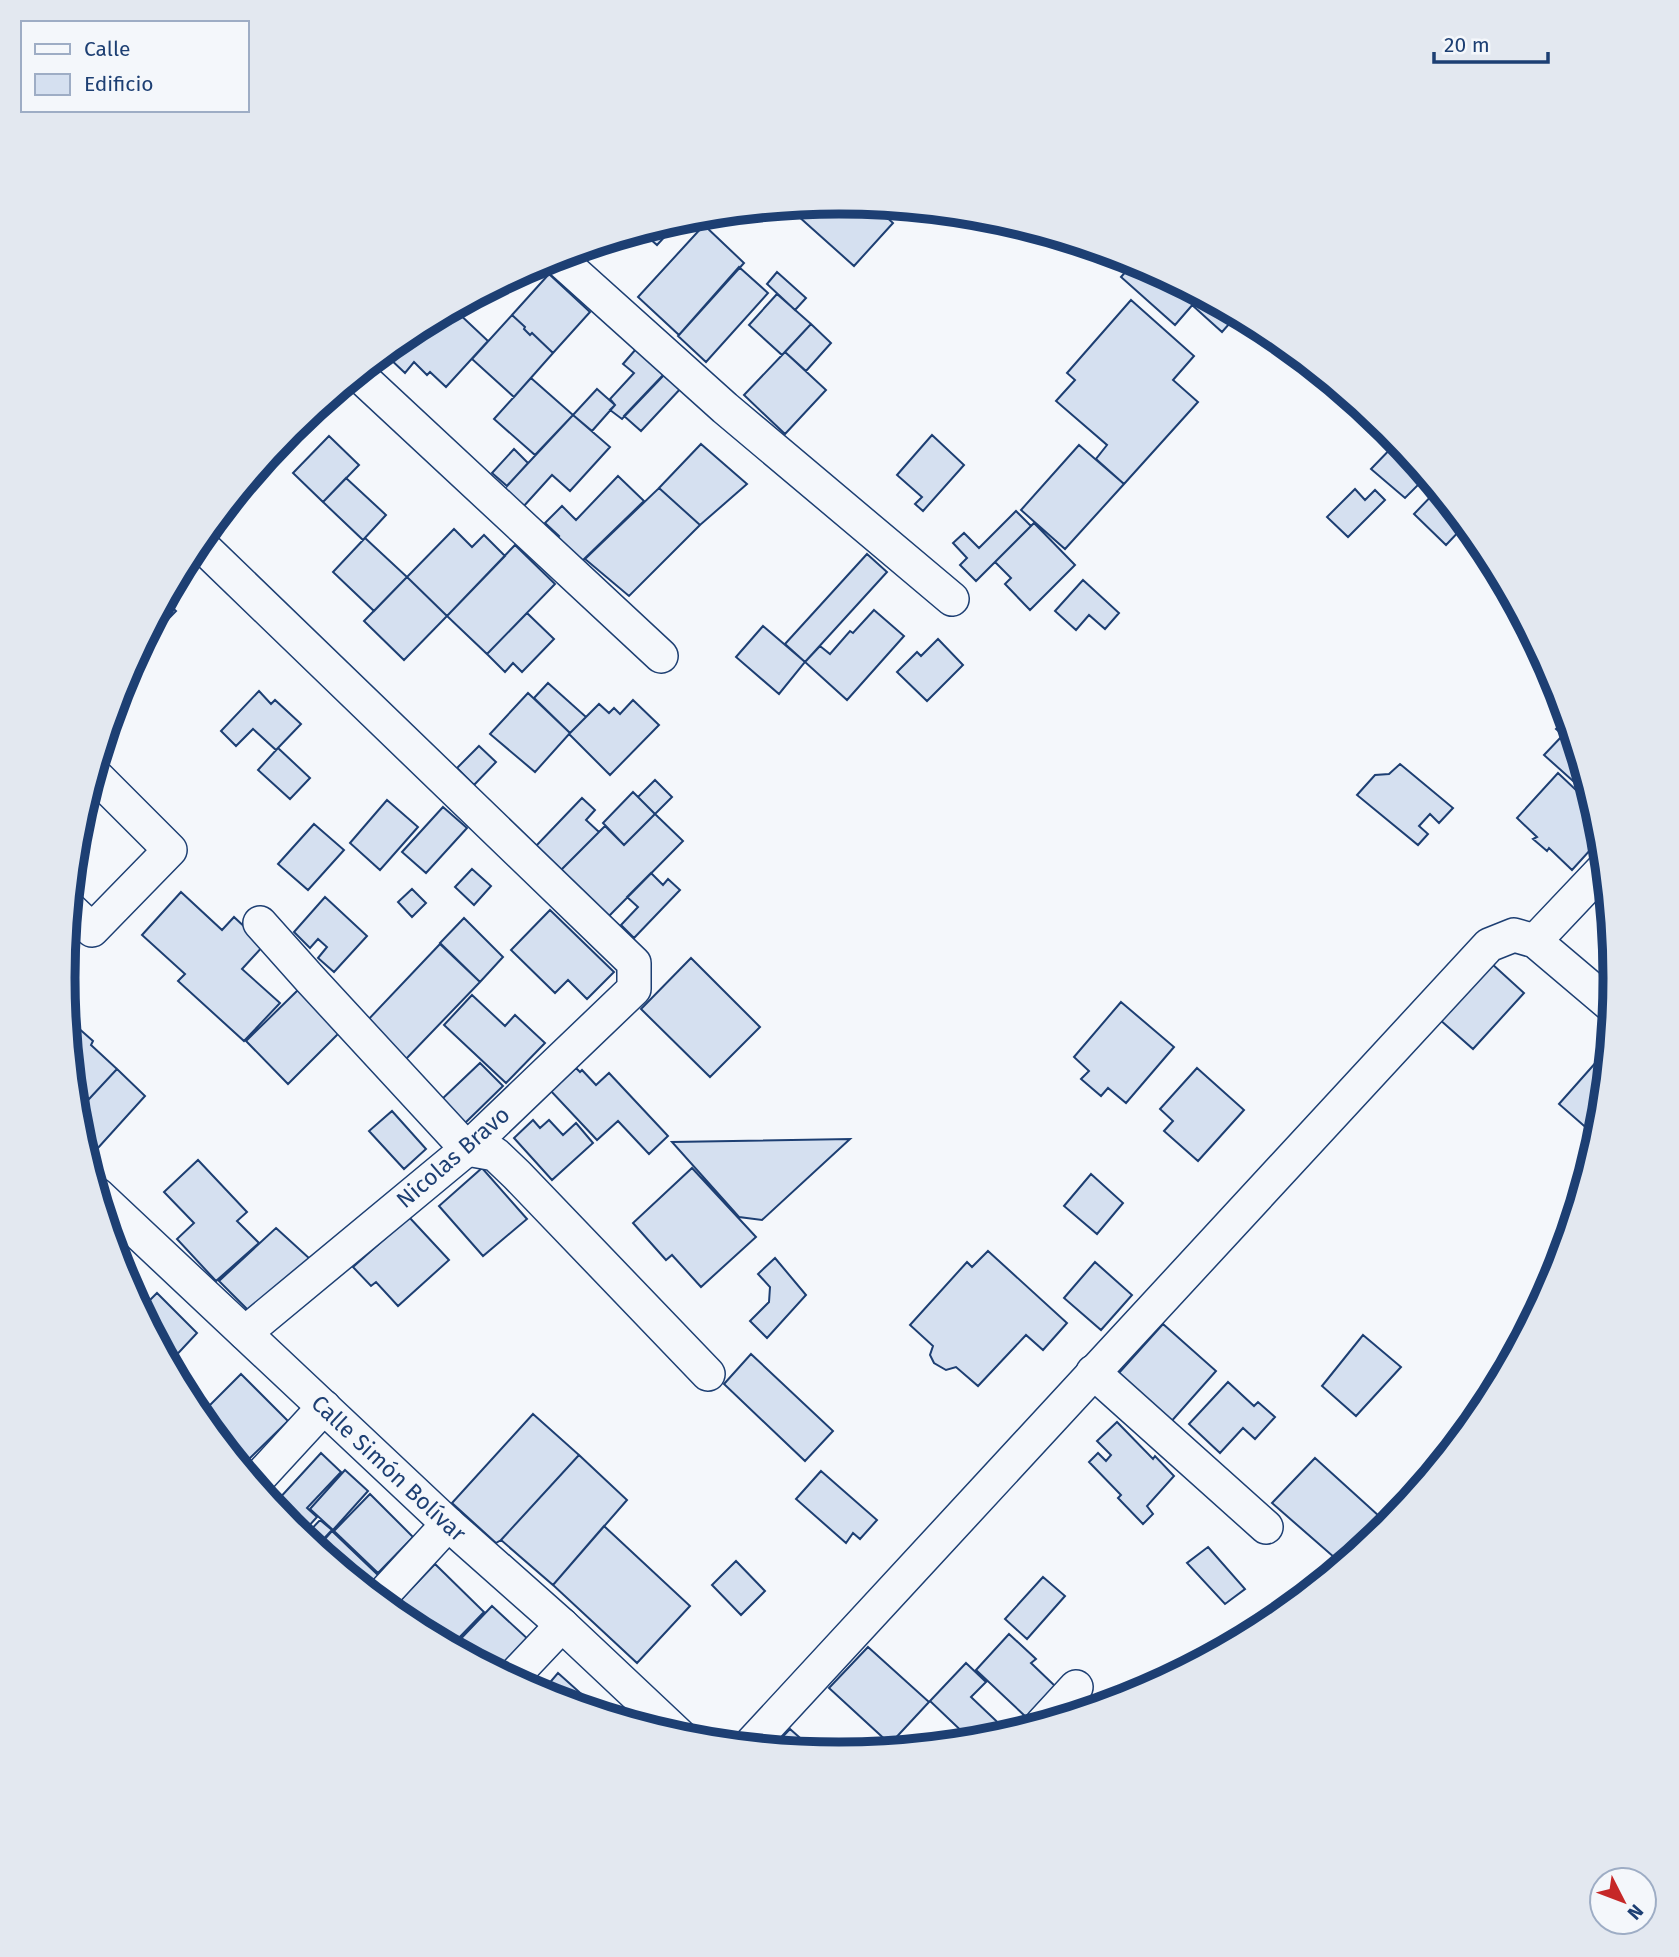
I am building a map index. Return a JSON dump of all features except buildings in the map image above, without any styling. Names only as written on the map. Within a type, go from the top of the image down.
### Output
[{"type":"street","points":[[566,265],[724,408],[952,599]]},
{"type":"street","points":[[364,380],[661,656]]},
{"type":"street","name":"Nicolas Bravo","points":[[207,550],[634,963],[634,989],[467,1149],[245,1333]]},
{"type":"street","points":[[78,917],[92,930],[170,850],[101,781]]},
{"type":"street","points":[[1535,941],[1597,876]]},
{"type":"street","points":[[260,923],[467,1149],[495,1154],[708,1374]]},
{"type":"street","points":[[757,1738],[1489,945],[1514,935],[1535,941],[1603,999]]},
{"type":"street","name":"Calle Simón Bolívar","points":[[111,1207],[448,1524],[562,1625],[665,1722]]},
{"type":"street","points":[[1093,1372],[1266,1527]]},
{"type":"street","points":[[260,1476],[324,1407]]},
{"type":"street","points":[[385,1593],[448,1524]]},
{"type":"street","points":[[518,1672],[562,1625]]},
{"type":"street","points":[[1053,1712],[1076,1687]]}]
